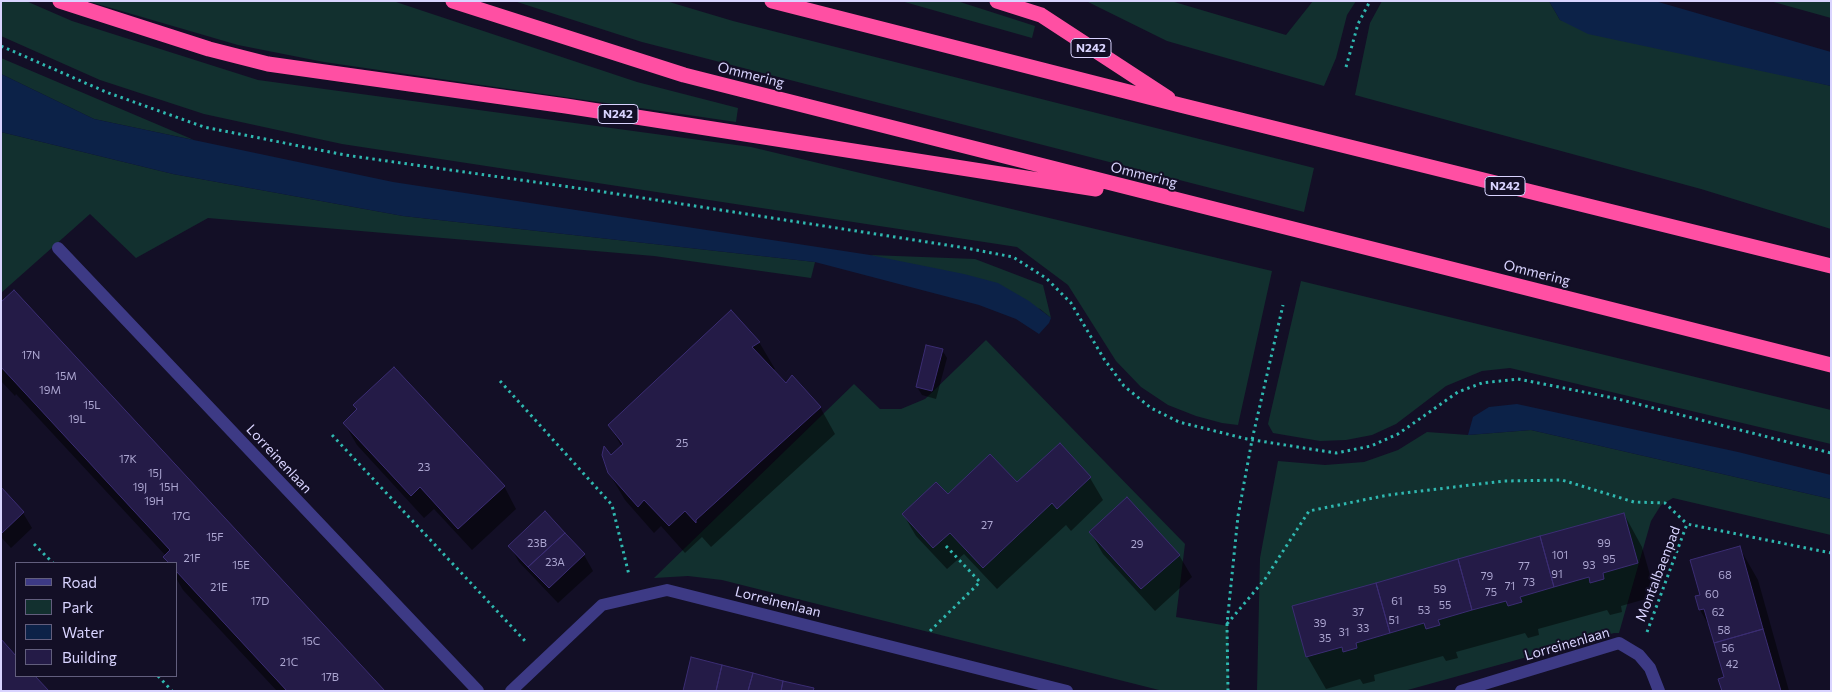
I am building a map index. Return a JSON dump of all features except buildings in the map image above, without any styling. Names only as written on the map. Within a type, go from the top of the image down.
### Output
[{"type":"highway","name":"N242","points":[[60,1],[209,49],[268,64],[566,106],[1182,202]]},
{"type":"highway","name":"Ommering","points":[[453,1],[684,75],[1831,364]]},
{"type":"highway","name":"N242","points":[[772,1],[1180,106],[1831,266]]},
{"type":"highway","name":"N242","points":[[997,1],[1040,14],[1180,106]]},
{"type":"street","name":"Lorreinenlaan","points":[[58,248],[478,691]]},
{"type":"street","name":"Lorreinenlaan","points":[[511,691],[602,605],[667,590],[1067,691]]},
{"type":"street","name":"Lorreinenlaan","points":[[1461,691],[1619,643],[1639,655],[1650,668],[1659,691]]},
{"type":"path","points":[[1346,68],[1358,24],[1370,1]]},
{"type":"path","points":[[1,46],[106,92],[204,127],[345,156],[646,199],[966,248],[1013,257],[1046,278],[1071,303],[1104,359],[1124,386],[1151,408],[1180,422],[1252,440],[1336,453],[1371,446],[1398,434],[1458,392],[1482,383],[1518,379],[1614,398],[1831,453]]},
{"type":"path","points":[[1228,691],[1227,624],[1238,516],[1252,440],[1283,305]]},
{"type":"path","points":[[500,381],[612,505],[634,597]]},
{"type":"path","points":[[332,435],[543,660]]},
{"type":"path","points":[[1227,624],[1265,579],[1309,511],[1388,495],[1504,481],[1562,480],[1634,502],[1665,503],[1687,524]]},
{"type":"path","name":"Montalbaenpad","points":[[1639,655],[1687,524],[1831,553]]},
{"type":"path","points":[[34,544],[51,562]]},
{"type":"path","points":[[910,651],[980,582],[946,545]]},
{"type":"path","points":[[159,677],[172,691]]},
{"type":"green space","points":[[1,1],[26,1],[72,21],[258,80],[751,147],[1272,271],[1238,425],[1196,416],[1168,405],[1141,387],[1116,361],[1068,285],[1017,247],[342,144],[204,114],[100,80],[1,36]]},
{"type":"green space","points":[[87,1],[393,1],[637,82],[738,108],[736,122],[324,62],[238,45]]},
{"type":"green space","points":[[514,1],[666,1],[733,21],[1314,168],[1304,212],[642,42]]},
{"type":"green space","points":[[901,1],[957,1],[1035,26],[1032,38]]},
{"type":"green space","points":[[1086,1],[1171,1],[1286,35],[1313,1],[1356,1],[1347,15],[1336,58],[1324,86],[1167,41]]},
{"type":"green space","points":[[1382,1],[1549,1],[1560,20],[1831,86],[1831,229],[1701,189],[1355,95],[1370,23]]},
{"type":"green space","points":[[1770,1],[1831,1],[1831,18]]},
{"type":"green space","points":[[1,58],[194,140],[94,119],[1,74]]},
{"type":"green space","points":[[1,132],[173,174],[403,216],[815,262],[811,278],[654,256],[208,218],[136,258],[90,214],[1,293]]},
{"type":"green space","points":[[870,255],[975,259],[1043,285],[1051,318],[1040,309]]},
{"type":"green space","points":[[1301,281],[1831,410],[1831,444],[1510,368],[1482,371],[1446,386],[1396,424],[1372,435],[1346,440],[1320,441],[1273,433],[1268,424]]},
{"type":"green space","points":[[986,340],[1185,544],[1176,617],[1228,626],[1229,691],[1163,691],[722,580],[688,576],[654,578],[854,384],[880,409],[901,409],[925,399]]},
{"type":"green space","points":[[1531,430],[1831,499],[1831,535],[1673,498],[1661,505],[1651,521],[1619,633],[1404,691],[1257,691],[1260,558],[1278,461],[1325,465],[1364,462],[1398,450],[1427,432],[1468,435]]},
{"type":"water","points":[[1549,1],[1655,1],[1831,52],[1831,86],[1588,34],[1560,20]]},
{"type":"water","points":[[1,74],[94,119],[393,182],[870,255],[964,274],[998,283],[1029,301],[1051,318],[1039,334],[1016,319],[979,305],[815,262],[403,216],[173,174],[1,132]]},
{"type":"water","points":[[1517,404],[1738,452],[1831,475],[1831,499],[1531,430],[1468,435],[1473,417],[1489,407]]}]
